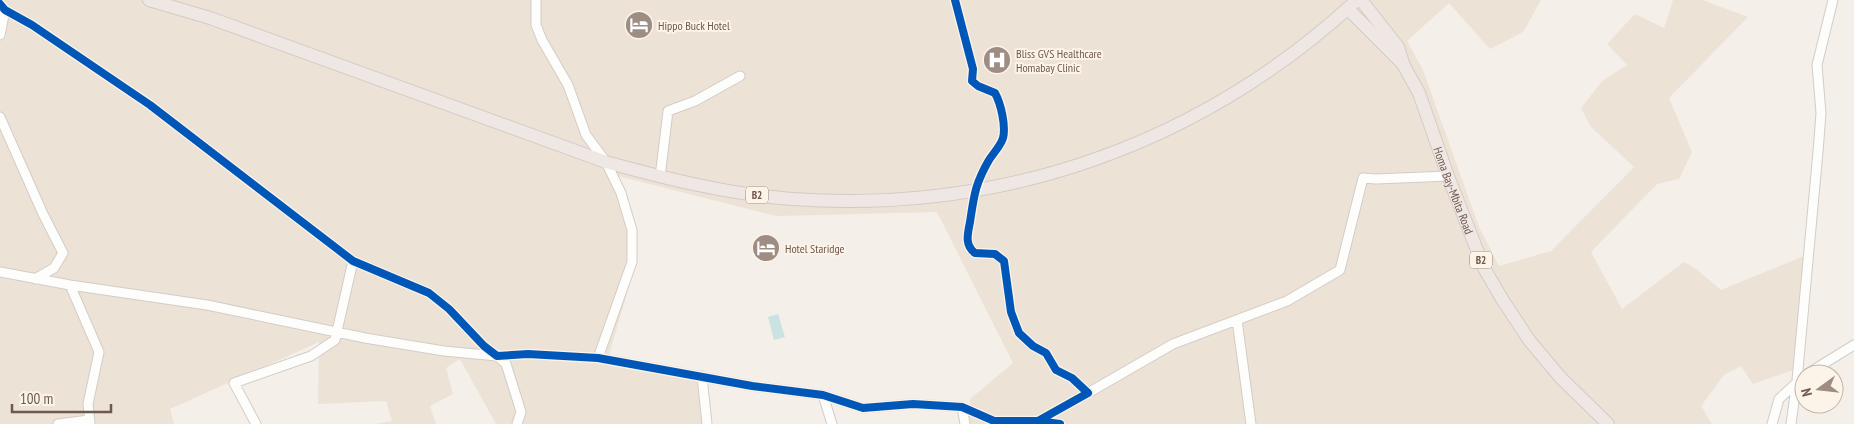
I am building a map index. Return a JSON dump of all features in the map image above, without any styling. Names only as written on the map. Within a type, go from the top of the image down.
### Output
[{"type":"highway","name":"B2","points":[[149,0],[210,18],[606,162],[660,177],[743,193],[834,201],[890,200],[974,191],[1056,172],[1102,158],[1194,118],[1294,54],[1352,4]]},
{"type":"highway","name":"Homa Bay-Mbita Road","points":[[1362,0],[1398,47],[1404,66]]},
{"type":"highway","name":"Homa Bay-Mbita Road","points":[[1352,4],[1404,66],[1419,93],[1448,176],[1484,268],[1502,299],[1529,340],[1560,376],[1608,424]]},
{"type":"street","points":[[536,0],[536,25],[542,40],[568,85],[586,135],[606,162],[621,193],[632,230],[633,255],[598,358]]},
{"type":"street","points":[[955,0],[972,69],[972,80],[978,86],[995,93],[1003,125],[1003,136],[1000,145],[989,160],[974,191],[967,236],[968,246],[975,253],[995,254],[1004,261],[1011,312],[1020,333],[1033,346],[1046,353],[1056,370],[1072,378],[1088,394]]},
{"type":"street","points":[[1804,364],[1821,113],[1817,65],[1833,0]]},
{"type":"street","points":[[0,35],[3,7],[150,105],[353,261],[429,293],[449,309],[484,346],[506,364],[521,412],[517,424]]},
{"type":"street","points":[[660,177],[668,112],[695,101],[740,76]]},
{"type":"street","points":[[0,117],[43,214],[63,253],[54,268],[35,279]]},
{"type":"street","points":[[1038,421],[1173,344],[1287,301],[1340,270],[1363,178],[1376,180],[1448,176]]},
{"type":"street","points":[[256,424],[234,383],[311,356],[334,340],[353,261]]},
{"type":"street","points":[[0,272],[70,285],[207,304],[336,330],[365,338],[444,351],[497,356],[528,354],[598,358],[752,386],[823,395],[863,408],[912,404],[962,407],[994,421],[1038,421],[1060,424]]},
{"type":"street","points":[[58,424],[90,422],[88,404],[99,352],[70,285]]},
{"type":"street","points":[[1237,320],[1251,424]]},
{"type":"street","points":[[1823,364],[1854,345]]},
{"type":"street","points":[[702,376],[707,424]]},
{"type":"street","points":[[1772,424],[1779,399],[1794,385]]},
{"type":"street","points":[[823,395],[832,424]]},
{"type":"street","points":[[962,407],[965,424]]},
{"type":"shaded area","points":[[0,0],[1541,0],[1523,32],[1490,49],[1449,3],[1407,41],[1423,70],[1479,227],[1499,266],[1551,251],[1634,167],[1591,127],[1581,108],[1603,80],[1627,65],[1607,44],[1635,14],[1664,28],[1673,0],[1702,0],[1748,17],[1669,98],[1692,152],[1679,179],[1657,184],[1591,252],[1622,309],[1684,262],[1696,269],[1721,290],[1804,256],[1796,364],[1794,364],[1794,370],[1753,384],[1741,366],[1724,375],[1701,406],[1712,424],[970,424],[970,399],[1013,363],[937,212],[776,216],[614,175],[634,231],[628,290],[609,355],[703,376],[708,424],[496,424],[460,359],[446,368],[453,394],[430,406],[436,424],[375,424],[392,421],[386,401],[318,404],[319,342],[170,409],[174,424],[0,424]]},
{"type":"shaded area","name":"Bliss GVS Healthcare Homabay Clinic","points":[[989,54],[1004,54],[1004,66],[989,68]]},
{"type":"water","points":[[778,314],[785,337],[774,340],[768,317]]},
{"type":"cycle path","points":[[955,0],[973,69],[972,81],[978,86],[995,93],[1001,109],[1004,127],[1002,141],[984,168],[976,190],[968,235],[969,246],[975,253],[995,254],[1004,261],[1011,312],[1019,333],[1033,346],[1046,353],[1056,370],[1072,378],[1088,393],[1038,421]]},
{"type":"cycle path","points":[[0,4],[5,10],[32,25],[150,105],[353,261],[429,293],[449,309],[484,346],[497,356],[528,354],[598,358],[752,386],[823,395],[863,408],[913,404],[962,407],[994,421],[1038,421],[1060,424]]},
{"type":"place","name":"Hippo Buck Hotel","points":[[639,25]]},
{"type":"place","name":"Bliss GVS Healthcare Homabay Clinic","points":[[997,60]]},
{"type":"place","name":"Hotel Staridge","points":[[766,248]]}]
